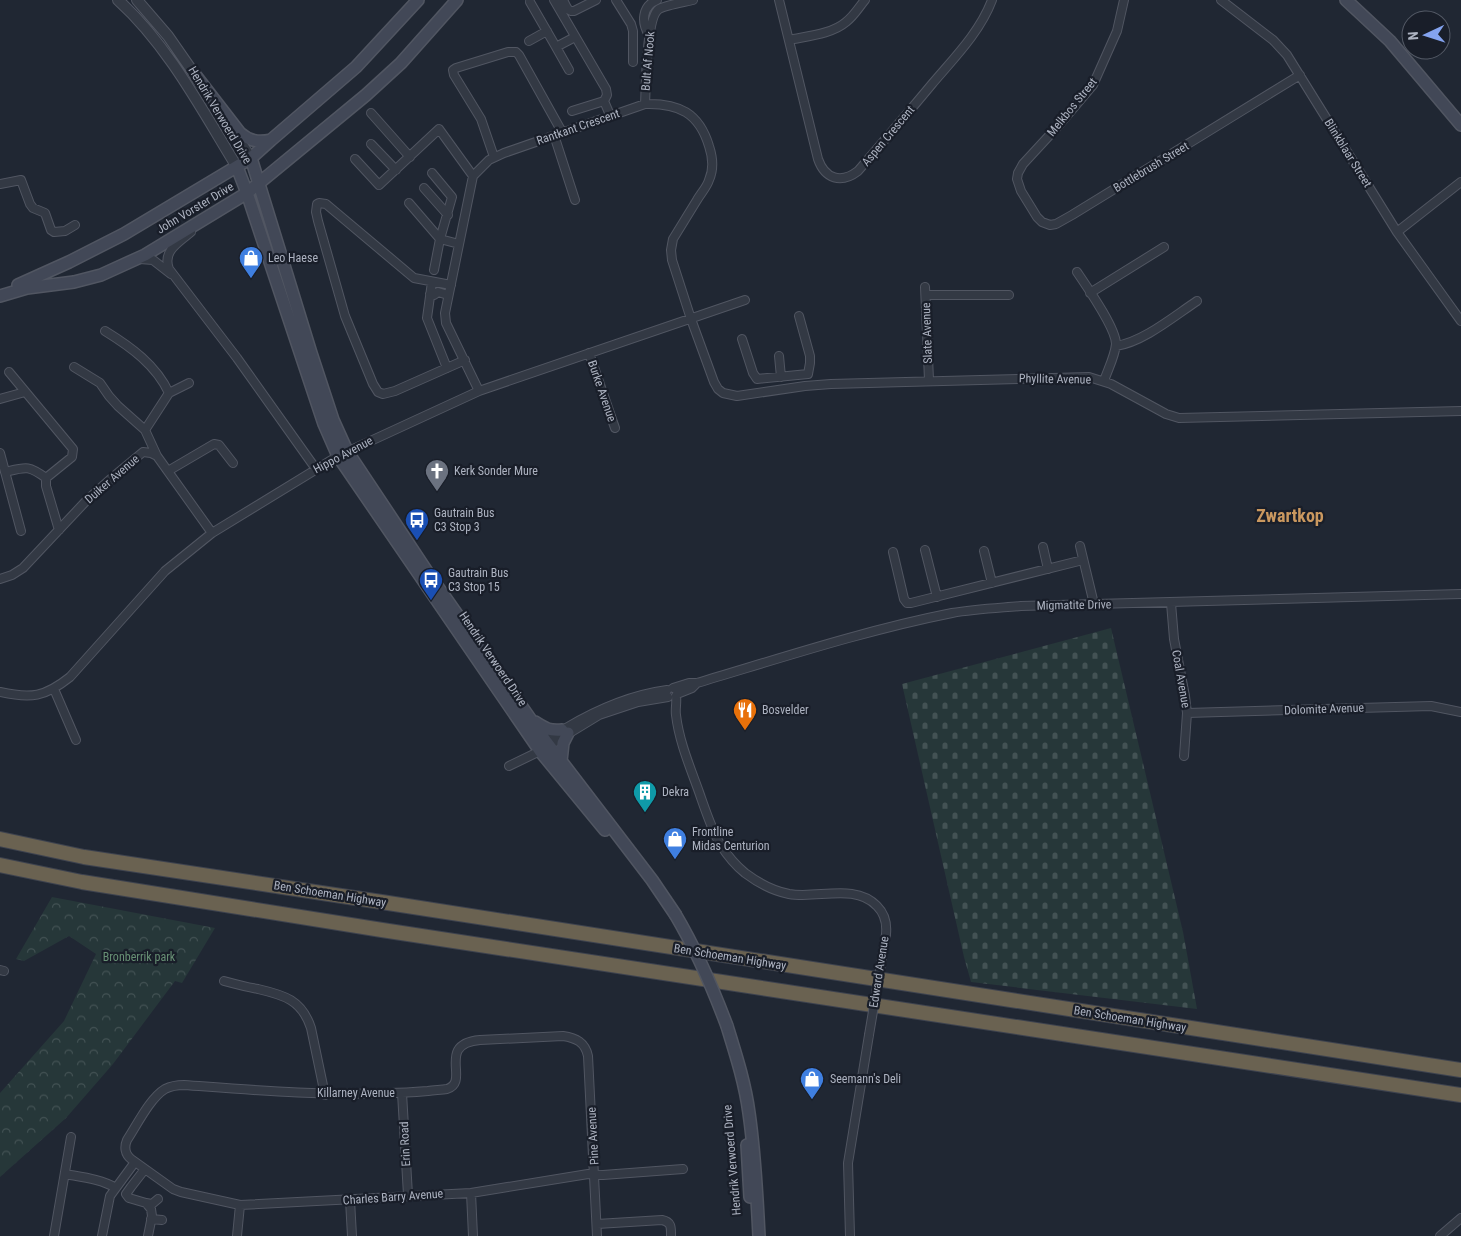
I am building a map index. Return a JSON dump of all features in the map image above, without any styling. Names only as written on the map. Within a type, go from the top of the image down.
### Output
[{"type":"highway","name":"Ben Schoeman Highway","points":[[0,839],[84,857],[1461,1070]]},
{"type":"highway","name":"Ben Schoeman Highway","points":[[0,865],[82,882],[372,929],[1461,1095]]},
{"type":"main road","name":"John Vorster Drive","points":[[0,292],[69,262],[124,234],[251,158],[356,67],[418,0]]},
{"type":"main road","name":"John Vorster Drive","points":[[0,296],[27,288],[88,279],[101,275],[137,259],[247,192],[366,95],[400,63],[457,0]]},
{"type":"main road","points":[[1346,0],[1390,41],[1461,125]]},
{"type":"main road","points":[[196,76],[245,137],[249,140],[260,142],[270,140]]},
{"type":"main road","name":"Hendrik Verwoerd Drive","points":[[251,158],[310,353],[343,453],[530,718],[543,745],[561,761],[658,887],[672,916]]},
{"type":"main road","name":"Hendrik Verwoerd Drive","points":[[237,167],[324,424],[581,802],[624,852],[672,916],[702,963],[739,1066],[749,1111],[756,1166],[759,1236]]},
{"type":"main road","points":[[530,718],[546,729],[565,732],[561,761]]},
{"type":"main road","name":"Hendrik Verwoerd Drive","points":[[725,1028],[744,1114],[751,1236]]},
{"type":"street","name":"Hendrik Verwoerd Drive","points":[[118,0],[144,25],[180,75],[237,167]]},
{"type":"street","name":"Hendrik Verwoerd Drive","points":[[137,0],[168,36],[251,158]]},
{"type":"street","points":[[554,0],[608,94],[604,100],[572,111]]},
{"type":"street","points":[[563,0],[568,10],[572,12],[592,1]]},
{"type":"street","points":[[616,0],[631,24],[634,40],[633,62]]},
{"type":"street","points":[[634,40],[649,38],[645,26],[644,12],[648,5],[655,0]]},
{"type":"street","name":"Bult Af Nook","points":[[645,104],[649,38],[655,14],[659,9],[693,0]]},
{"type":"street","name":"Aspen Crescent","points":[[779,0],[820,164],[825,172],[836,178],[847,178],[858,171],[977,30],[992,0]]},
{"type":"street","points":[[789,40],[840,26],[852,17],[865,0]]},
{"type":"street","name":"Melkbos Street","points":[[1017,179],[1018,172],[1023,164],[1093,86],[1117,31],[1124,0]]},
{"type":"street","name":"Blinkblaar Street","points":[[1221,0],[1278,45],[1300,75],[1397,232],[1461,321]]},
{"type":"street","points":[[530,2],[569,70]]},
{"type":"street","points":[[529,41],[547,31]]},
{"type":"street","points":[[556,47],[575,37]]},
{"type":"street","points":[[494,157],[481,119],[454,75],[453,70],[456,68],[508,52],[516,52],[562,132]]},
{"type":"street","name":"Bottlebrush Street","points":[[1017,179],[1021,191],[1040,220],[1049,224],[1056,224],[1300,75]]},
{"type":"street","points":[[604,100],[610,115]]},
{"type":"street","name":"Rantkant Crescent","points":[[473,176],[494,157],[645,104],[671,106],[684,111],[701,126],[712,153],[713,162],[709,181],[672,239],[671,244],[672,260],[691,319]]},
{"type":"street","points":[[371,113],[410,157]]},
{"type":"street","points":[[355,159],[379,185],[439,129],[473,176],[445,313],[446,323],[479,391]]},
{"type":"street","points":[[554,135],[575,200]]},
{"type":"street","points":[[371,144],[396,170]]},
{"type":"street","points":[[432,174],[452,197],[440,239],[434,270]]},
{"type":"street","points":[[0,184],[21,180],[30,204],[33,208],[45,213],[54,232],[65,231],[75,225]]},
{"type":"street","points":[[1397,232],[1461,182]]},
{"type":"street","points":[[424,188],[448,215]]},
{"type":"street","points":[[450,285],[414,278],[326,204],[323,202],[317,204],[318,221],[345,316],[378,392],[383,394],[395,391],[465,360]]},
{"type":"street","points":[[409,204],[440,239],[459,244]]},
{"type":"street","points":[[220,208],[169,251],[167,260],[170,269],[237,358],[316,469]]},
{"type":"street","points":[[1090,293],[1164,247]]},
{"type":"street","points":[[137,259],[153,260],[175,277]]},
{"type":"street","points":[[1078,272],[1114,334],[1116,346],[1104,381]]},
{"type":"street","points":[[432,282],[427,318],[447,368]]},
{"type":"street","name":"Slate Avenue","points":[[925,287],[929,380]]},
{"type":"street","points":[[430,294],[434,295],[438,292],[448,295]]},
{"type":"street","points":[[926,295],[1009,294]]},
{"type":"street","name":"Hippo Avenue","points":[[0,692],[26,697],[54,689],[70,677],[165,571],[212,533],[343,453],[479,391],[745,300]]},
{"type":"street","points":[[1116,346],[1127,344],[1150,332],[1197,301]]},
{"type":"street","points":[[742,339],[756,378],[809,373],[810,360],[799,316]]},
{"type":"street","name":"Phyllite Avenue","points":[[691,319],[718,389],[724,393],[738,396],[831,384],[1089,377],[1104,381],[1166,414],[1180,418],[1461,412]]},
{"type":"street","points":[[105,331],[124,342],[141,356],[159,377],[169,393]]},
{"type":"street","name":"Burke Avenue","points":[[589,353],[615,428]]},
{"type":"street","points":[[779,356],[781,377]]},
{"type":"street","points":[[74,367],[100,383],[109,396],[146,432],[157,456]]},
{"type":"street","points":[[9,372],[73,449],[72,457],[46,478]]},
{"type":"street","points":[[803,375],[805,386]]},
{"type":"street","points":[[143,452],[146,432],[169,393],[189,383]]},
{"type":"street","points":[[0,399],[25,392]]},
{"type":"street","points":[[168,471],[214,444],[219,445],[233,463]]},
{"type":"street","name":"Duiker Avenue","points":[[0,579],[12,575],[23,568],[87,500],[143,452],[157,456],[212,533]]},
{"type":"street","points":[[0,453],[21,531]]},
{"type":"street","points":[[5,472],[29,468],[46,478]]},
{"type":"street","points":[[46,478],[46,486],[58,530]]},
{"type":"street","points":[[1080,546],[1094,604]]},
{"type":"street","points":[[1043,548],[1048,569]]},
{"type":"street","points":[[925,550],[937,597]]},
{"type":"street","points":[[984,551],[992,583]]},
{"type":"street","points":[[893,552],[904,599],[907,603],[1084,560]]},
{"type":"street","name":"Migmatite Drive","points":[[509,766],[565,732],[581,718],[604,707],[633,697],[672,694],[689,683],[697,683],[875,630],[952,613],[1021,606],[1461,594]]},
{"type":"street","name":"Coal Avenue","points":[[1171,603],[1174,639],[1187,713],[1184,756]]},
{"type":"street","points":[[54,689],[76,740]]},
{"type":"street","name":"Edward Avenue","points":[[672,694],[686,756],[720,843],[732,862],[762,884],[784,892],[800,895],[847,893],[862,896],[869,899],[879,908],[885,920],[886,934],[848,1163],[850,1236]]},
{"type":"street","name":"Dolomite Avenue","points":[[1187,713],[1431,706],[1461,712]]},
{"type":"street","points":[[224,981],[284,996],[302,1009],[311,1028],[326,1094]]},
{"type":"street","name":"Killarney Avenue","points":[[126,1143],[157,1096],[173,1086],[184,1085],[326,1094],[402,1093],[444,1089],[451,1087],[456,1081],[457,1051],[467,1042],[563,1036],[578,1039]]},
{"type":"street","name":"Pine Avenue","points":[[578,1039],[585,1046],[588,1056],[598,1236]]},
{"type":"street","name":"Erin Road","points":[[402,1093],[408,1195]]},
{"type":"street","points":[[54,1236],[71,1137]]},
{"type":"street","name":"Charles Barry Avenue","points":[[126,1143],[127,1155],[173,1189],[240,1205],[471,1192],[595,1174],[683,1169]]},
{"type":"street","points":[[119,1192],[135,1162]]},
{"type":"street","points":[[102,1236],[110,1196],[127,1191],[145,1169]]},
{"type":"street","points":[[65,1174],[110,1184],[119,1192],[146,1204],[151,1209],[152,1219],[147,1230]]},
{"type":"street","points":[[471,1192],[473,1236]]},
{"type":"street","points":[[146,1204],[152,1204],[158,1199]]},
{"type":"street","points":[[350,1200],[352,1236]]},
{"type":"street","points":[[237,1236],[240,1205]]},
{"type":"street","points":[[1440,1236],[1461,1218]]},
{"type":"street","points":[[152,1219],[162,1220]]},
{"type":"street","points":[[597,1224],[662,1220],[670,1224],[671,1236]]},
{"type":"green space","points":[[1111,628],[1183,932],[1197,1009],[971,982],[902,684]]},
{"type":"green space","name":"Bronberrik park","points":[[52,897],[215,928],[182,983],[175,981],[113,1064],[66,1118],[0,1177],[0,1093],[64,1021],[96,954],[69,936],[24,961],[16,959]]},
{"type":"place","name":"Leo Haese","points":[[251,279]]},
{"type":"place","name":"Kerk Sonder Mure","points":[[437,492]]},
{"type":"place","name":"Gautrain Bus C3 Stop 3","points":[[417,541]]},
{"type":"place","name":"Gautrain Bus C3 Stop 15","points":[[431,601]]},
{"type":"place","name":"Bosvelder","points":[[745,731]]},
{"type":"place","name":"Dekra","points":[[645,813]]},
{"type":"place","name":"Frontline Midas Centurion","points":[[675,860]]},
{"type":"place","name":"Seemann's Deli","points":[[812,1100]]},
{"type":"district","name":"Zwartkop","points":[[1290,516]]}]
